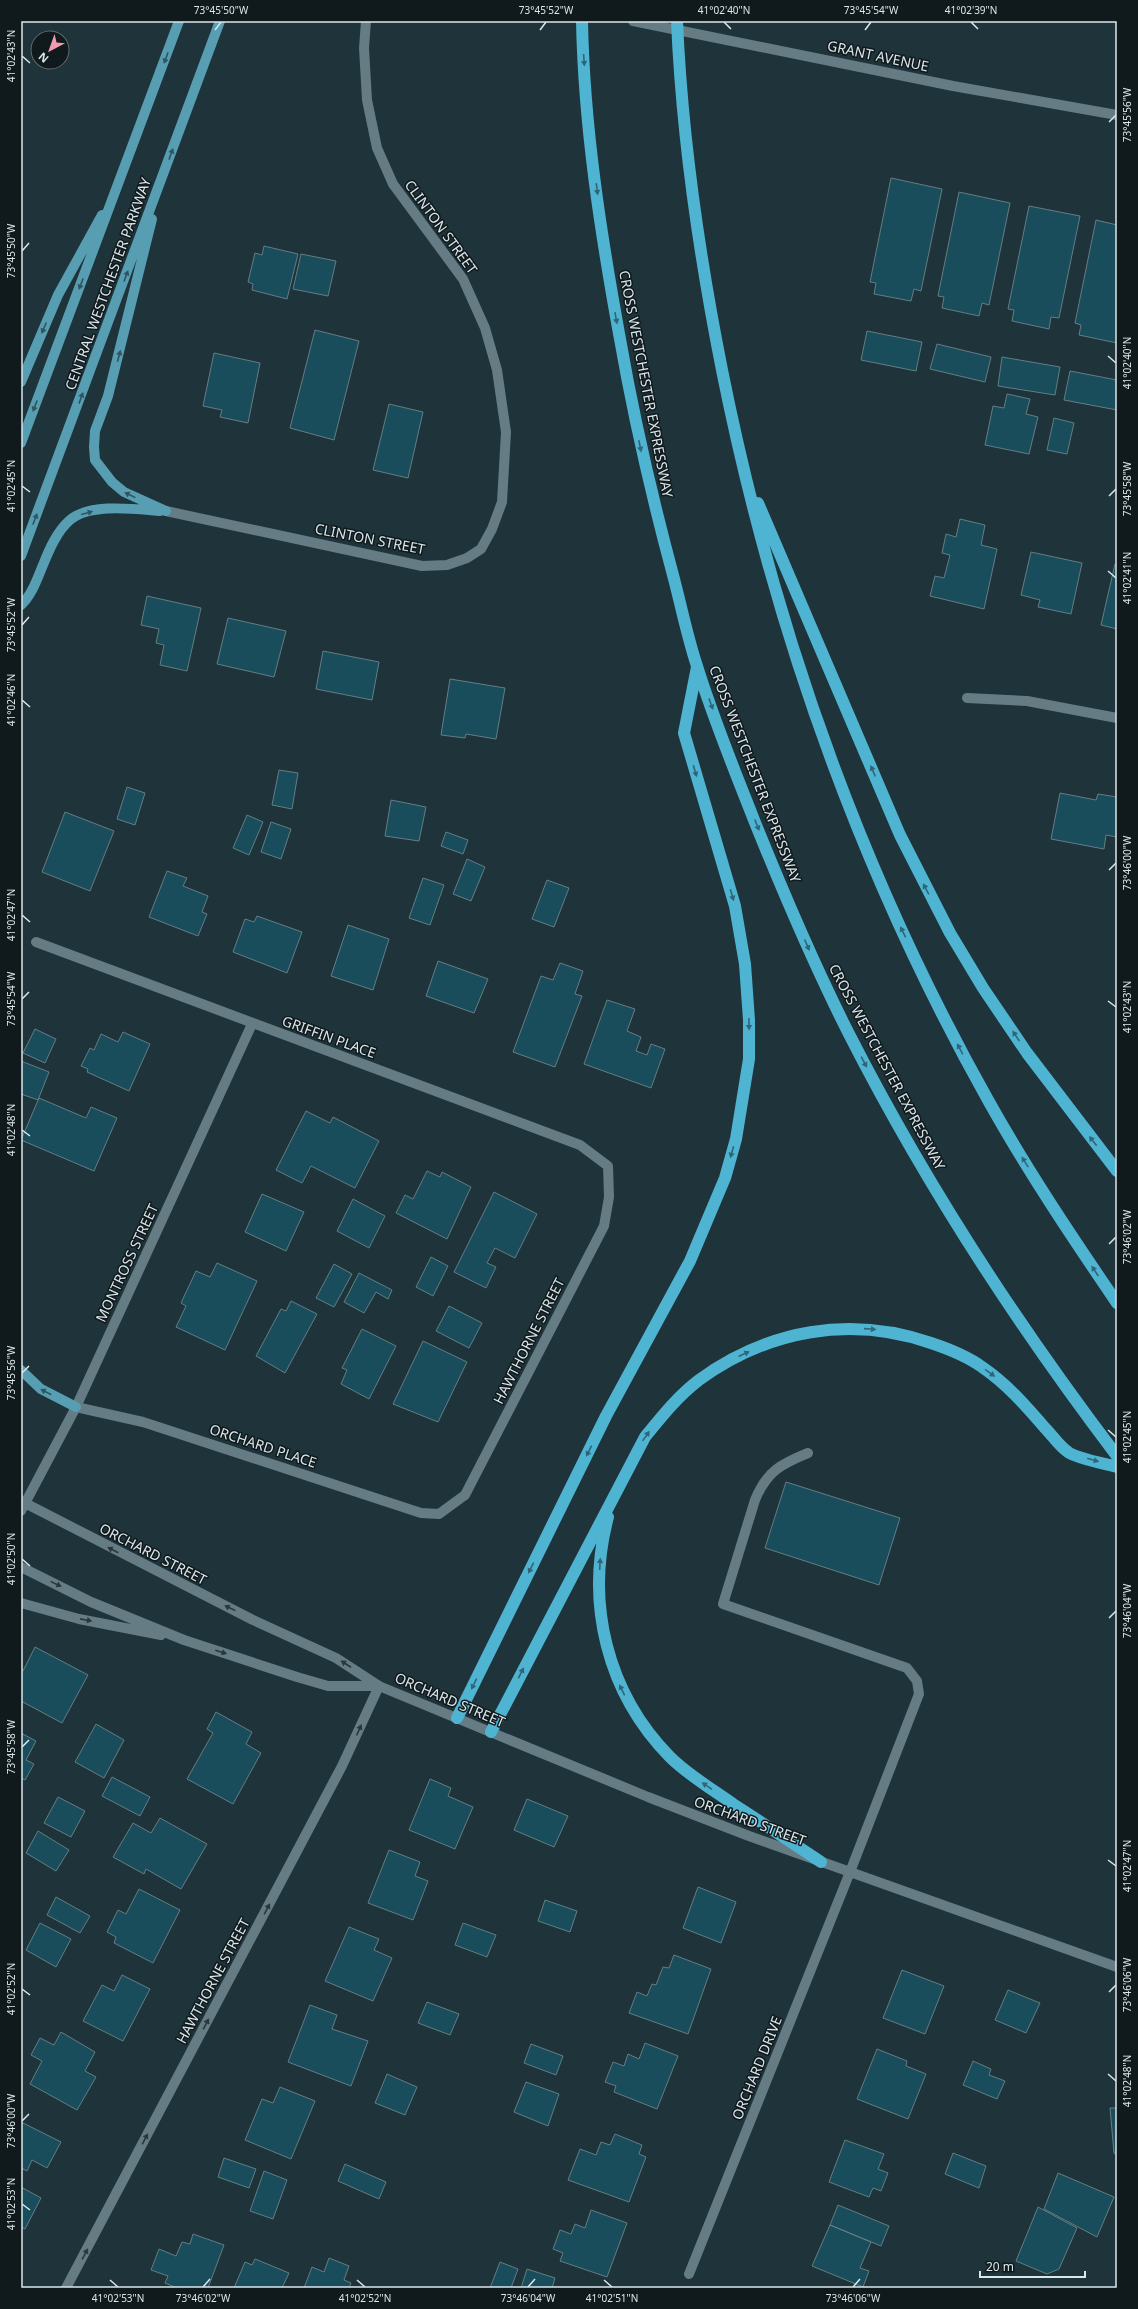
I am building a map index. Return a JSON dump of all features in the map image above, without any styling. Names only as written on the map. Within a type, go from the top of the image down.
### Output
[{"type":"highway","name":"CROSS WESTCHESTER EXPRESSWAY","points":[[582,21],[594,169],[615,311],[644,463],[697,667],[777,874],[819,972],[878,1089],[939,1198],[1011,1309],[1051,1368],[1117,1456]]},
{"type":"highway","points":[[677,21],[680,92],[704,282],[742,468],[772,583],[810,703],[877,877],[954,1036],[989,1102],[1052,1207],[1117,1304]]},
{"type":"highway","points":[[742,468],[900,836],[935,906],[979,981],[1027,1053],[1117,1171]]},
{"type":"highway","points":[[457,1718],[606,1416],[690,1261],[717,1198],[736,1139],[749,1059],[749,1020],[745,964],[735,906],[684,733],[697,667]]},
{"type":"highway","points":[[491,1732],[626,1470],[645,1437],[670,1405],[699,1381],[729,1361],[761,1346],[798,1334],[837,1328],[874,1329],[913,1336],[948,1349],[981,1366],[1008,1386],[1068,1453],[1117,1467]]},
{"type":"highway","points":[[626,1470],[611,1505],[601,1543],[599,1582],[600,1621],[608,1654],[622,1691],[643,1725],[670,1757],[700,1782],[821,1862]]},
{"type":"main road","name":"CENTRAL WESTCHESTER PARKWAY","points":[[21,443],[179,21]]},
{"type":"main road","name":"CENTRAL WESTCHESTER PARKWAY","points":[[21,556],[220,21]]},
{"type":"main road","points":[[162,179],[131,310],[108,396],[95,430],[94,447],[95,460],[112,482],[124,492],[166,511]]},
{"type":"main road","points":[[21,382],[58,295],[120,182]]},
{"type":"main road","points":[[21,605],[28,599],[50,550],[70,520],[84,513],[103,509],[126,508],[166,511]]},
{"type":"main road","points":[[21,1370],[41,1389],[76,1407]]},
{"type":"street","name":"CLINTON STREET","points":[[166,511],[422,566],[446,565],[467,558],[481,549],[492,529],[502,502],[506,432],[497,370],[486,328],[463,279],[393,184],[377,148],[367,100],[364,48],[366,21]]},
{"type":"street","name":"GRANT AVENUE","points":[[634,21],[827,59],[953,86],[1117,114]]},
{"type":"street","points":[[967,698],[1027,700],[1117,718]]},
{"type":"street","name":"GRIFFIN PLACE","points":[[36,942],[252,1024],[580,1145],[608,1166]]},
{"type":"street","name":"MONTROSS STREET","points":[[22,1505],[76,1407],[252,1024]]},
{"type":"street","name":"HAWTHORNE STREET","points":[[439,1514],[465,1495],[604,1226],[609,1197],[608,1166]]},
{"type":"street","name":"ORCHARD PLACE","points":[[76,1407],[143,1422],[421,1514],[439,1514]]},
{"type":"street","name":"ORCHARD DRIVE","points":[[689,2274],[850,1872],[919,1694],[917,1681],[907,1668],[723,1604],[761,1484],[771,1473],[784,1463],[808,1453]]},
{"type":"street","name":"ORCHARD STREET","points":[[22,1505],[240,1613],[336,1658],[379,1686],[648,1797],[821,1862],[1117,1967]]},
{"type":"street","name":"ORCHARD STREET","points":[[21,1567],[91,1602],[184,1640],[328,1686],[379,1686]]},
{"type":"street","points":[[21,1603],[79,1619],[184,1640]]},
{"type":"street","name":"HAWTHORNE STREET","points":[[66,2288],[342,1766],[379,1686]]},
{"type":"building","points":[[891,178],[942,189],[921,291],[914,289],[911,301],[874,294],[876,283],[870,282]]},
{"type":"building","points":[[959,192],[1010,203],[989,305],[982,303],[979,316],[942,308],[944,297],[938,296]]},
{"type":"building","points":[[1029,206],[1080,216],[1059,318],[1051,317],[1049,329],[1012,321],[1014,310],[1008,309]]},
{"type":"building","points":[[1096,220],[1117,225],[1117,343],[1079,335],[1081,325],[1075,323]]},
{"type":"building","points":[[264,246],[298,254],[287,299],[252,290],[253,284],[248,282],[255,253],[262,255]]},
{"type":"building","points":[[301,254],[336,261],[328,296],[293,289]]},
{"type":"building","points":[[315,330],[359,341],[334,440],[290,428]]},
{"type":"building","points":[[867,331],[922,342],[916,371],[861,360]]},
{"type":"building","points":[[937,344],[991,357],[985,382],[930,369]]},
{"type":"building","points":[[214,353],[260,363],[248,423],[220,417],[222,410],[203,406]]},
{"type":"building","points":[[1002,357],[1060,367],[1055,395],[998,386]]},
{"type":"building","points":[[1070,371],[1117,380],[1117,410],[1064,400]]},
{"type":"building","points":[[1007,394],[1030,399],[1026,414],[1038,417],[1029,454],[985,445],[993,406],[1004,408]]},
{"type":"building","points":[[389,404],[423,412],[408,478],[373,470]]},
{"type":"building","points":[[1054,418],[1074,423],[1067,454],[1047,450]]},
{"type":"building","points":[[960,519],[985,525],[981,545],[997,549],[984,609],[930,596],[935,576],[944,578],[950,555],[942,553],[946,534],[956,537]]},
{"type":"building","points":[[1031,552],[1082,563],[1071,614],[1038,607],[1040,600],[1021,595]]},
{"type":"building","points":[[1115,564],[1117,565],[1117,629],[1101,625]]},
{"type":"building","points":[[147,596],[201,608],[187,671],[160,665],[164,645],[156,643],[159,629],[141,625]]},
{"type":"building","points":[[228,618],[286,631],[274,677],[217,664]]},
{"type":"building","points":[[323,651],[379,662],[372,700],[316,689]]},
{"type":"building","points":[[450,679],[505,688],[496,739],[466,734],[465,738],[441,735]]},
{"type":"building","points":[[279,770],[298,773],[292,809],[272,805]]},
{"type":"building","points":[[127,787],[145,793],[135,825],[117,819]]},
{"type":"building","points":[[1060,793],[1096,800],[1098,794],[1117,797],[1117,837],[1106,835],[1104,849],[1051,839]]},
{"type":"building","points":[[391,800],[426,807],[419,841],[385,836]]},
{"type":"building","points":[[65,812],[114,831],[90,891],[42,872]]},
{"type":"building","points":[[247,815],[263,822],[249,855],[233,848]]},
{"type":"building","points":[[271,822],[291,829],[281,859],[261,852]]},
{"type":"building","points":[[446,832],[468,840],[463,854],[441,846]]},
{"type":"building","points":[[467,859],[485,867],[471,901],[453,894]]},
{"type":"building","points":[[167,871],[187,878],[183,886],[208,896],[202,912],[207,914],[198,936],[149,917]]},
{"type":"building","points":[[423,878],[444,885],[430,925],[409,918]]},
{"type":"building","points":[[547,880],[569,888],[554,927],[532,919]]},
{"type":"building","points":[[257,916],[302,932],[287,973],[233,952],[245,919],[254,922]]},
{"type":"building","points":[[348,925],[389,939],[373,990],[331,976]]},
{"type":"building","points":[[438,961],[488,979],[474,1013],[426,996]]},
{"type":"building","points":[[560,963],[583,971],[575,994],[582,996],[555,1067],[513,1052],[541,976],[553,980]]},
{"type":"building","points":[[607,1000],[635,1009],[627,1031],[641,1037],[636,1051],[647,1055],[651,1044],[665,1049],[651,1088],[584,1064]]},
{"type":"building","points":[[35,1029],[56,1039],[45,1063],[23,1053]]},
{"type":"building","points":[[123,1032],[150,1044],[129,1091],[87,1072],[88,1069],[81,1066],[90,1048],[94,1050],[101,1034],[118,1042]]},
{"type":"building","points":[[21,1061],[49,1072],[38,1100],[21,1094]]},
{"type":"building","points":[[39,1098],[86,1118],[91,1107],[117,1118],[94,1171],[21,1140]]},
{"type":"building","points":[[306,1111],[330,1123],[333,1117],[379,1141],[355,1188],[311,1166],[302,1183],[276,1170]]},
{"type":"building","points":[[427,1171],[440,1177],[442,1172],[471,1187],[447,1239],[396,1213],[405,1195],[413,1199]]},
{"type":"building","points":[[494,1192],[537,1214],[515,1258],[495,1248],[487,1263],[496,1267],[486,1288],[454,1272]]},
{"type":"building","points":[[262,1194],[304,1212],[286,1251],[245,1232]]},
{"type":"building","points":[[353,1199],[385,1216],[369,1248],[337,1231]]},
{"type":"building","points":[[431,1257],[448,1266],[433,1296],[416,1287]]},
{"type":"building","points":[[217,1263],[257,1281],[225,1350],[176,1327],[186,1306],[181,1303],[196,1271],[210,1277]]},
{"type":"building","points":[[334,1264],[352,1274],[334,1307],[316,1298]]},
{"type":"building","points":[[359,1273],[392,1290],[388,1299],[376,1292],[364,1313],[344,1302]]},
{"type":"building","points":[[291,1301],[317,1314],[285,1373],[256,1356],[281,1309],[286,1311]]},
{"type":"building","points":[[449,1306],[482,1323],[469,1348],[436,1331]]},
{"type":"building","points":[[362,1329],[396,1346],[369,1399],[341,1384],[347,1370],[342,1368]]},
{"type":"building","points":[[423,1341],[467,1362],[438,1422],[393,1404]]},
{"type":"building","points":[[786,1482],[900,1518],[879,1585],[765,1548]]},
{"type":"building","points":[[35,1647],[88,1675],[62,1723],[21,1701],[21,1670],[23,1671]]},
{"type":"building","points":[[216,1712],[252,1732],[246,1744],[261,1753],[233,1804],[187,1779],[213,1733],[207,1729]]},
{"type":"building","points":[[96,1724],[124,1740],[104,1778],[75,1762]]},
{"type":"building","points":[[21,1733],[36,1741],[26,1760],[34,1764],[25,1780],[21,1778]]},
{"type":"building","points":[[112,1777],[150,1797],[140,1816],[102,1796]]},
{"type":"building","points":[[430,1779],[451,1788],[448,1796],[473,1807],[455,1849],[409,1830]]},
{"type":"building","points":[[58,1797],[85,1811],[71,1837],[44,1823]]},
{"type":"building","points":[[527,1799],[568,1816],[554,1847],[514,1830]]},
{"type":"building","points":[[160,1818],[207,1844],[181,1889],[146,1869],[144,1874],[113,1857],[133,1823],[151,1833]]},
{"type":"building","points":[[38,1831],[69,1850],[56,1871],[26,1853]]},
{"type":"building","points":[[389,1850],[420,1862],[415,1876],[428,1881],[413,1920],[368,1903]]},
{"type":"building","points":[[698,1887],[736,1902],[721,1943],[683,1928]]},
{"type":"building","points":[[139,1889],[180,1910],[153,1963],[114,1943],[116,1937],[107,1932],[118,1910],[126,1914]]},
{"type":"building","points":[[56,1897],[90,1916],[80,1933],[47,1915]]},
{"type":"building","points":[[545,1900],[577,1911],[570,1932],[538,1921]]},
{"type":"building","points":[[40,1923],[71,1939],[56,1967],[26,1950]]},
{"type":"building","points":[[463,1923],[496,1935],[487,1957],[455,1945]]},
{"type":"building","points":[[349,1927],[379,1939],[374,1950],[392,1958],[373,2001],[325,1981]]},
{"type":"building","points":[[674,1955],[711,1969],[688,2034],[629,2013],[637,1992],[647,1996],[652,1984],[656,1985],[663,1967],[669,1968]]},
{"type":"building","points":[[902,1970],[944,1986],[925,2034],[883,2018]]},
{"type":"building","points":[[122,1975],[150,1989],[123,2041],[83,2021],[102,1985],[114,1991]]},
{"type":"building","points":[[1008,1990],[1040,2003],[1026,2033],[995,2020]]},
{"type":"building","points":[[427,2002],[459,2014],[450,2035],[418,2023]]},
{"type":"building","points":[[310,2005],[337,2015],[332,2029],[368,2041],[351,2086],[288,2062]]},
{"type":"building","points":[[61,2032],[95,2052],[85,2071],[96,2077],[77,2110],[30,2084],[42,2061],[31,2055],[40,2038],[54,2045]]},
{"type":"building","points":[[645,2043],[678,2056],[657,2109],[614,2092],[616,2086],[605,2082],[613,2062],[624,2066],[628,2054],[639,2059]]},
{"type":"building","points":[[531,2044],[563,2056],[556,2075],[524,2063]]},
{"type":"building","points":[[877,2049],[907,2061],[906,2066],[926,2074],[908,2119],[857,2099]]},
{"type":"building","points":[[973,2061],[991,2069],[989,2075],[1005,2081],[997,2099],[963,2085]]},
{"type":"building","points":[[387,2074],[417,2087],[405,2115],[375,2103]]},
{"type":"building","points":[[526,2082],[559,2094],[548,2126],[514,2112]]},
{"type":"building","points":[[280,2087],[315,2101],[291,2159],[245,2140],[262,2099],[273,2103]]},
{"type":"building","points":[[1110,2108],[1117,2108],[1117,2155],[1114,2153]]},
{"type":"building","points":[[21,2122],[61,2142],[47,2168],[32,2160],[27,2171],[21,2168]]},
{"type":"building","points":[[615,2134],[642,2145],[639,2154],[646,2157],[629,2202],[568,2180],[580,2149],[596,2155],[601,2142],[610,2145]]},
{"type":"building","points":[[845,2140],[884,2154],[878,2169],[888,2173],[881,2191],[873,2188],[869,2197],[829,2182]]},
{"type":"building","points":[[953,2153],[986,2166],[979,2188],[945,2174]]},
{"type":"building","points":[[224,2158],[256,2169],[249,2188],[218,2177]]},
{"type":"building","points":[[345,2164],[386,2182],[379,2199],[338,2181]]},
{"type":"building","points":[[264,2171],[287,2180],[273,2219],[250,2211]]},
{"type":"building","points":[[1058,2173],[1114,2197],[1097,2237],[1044,2209]]},
{"type":"building","points":[[21,2187],[41,2198],[25,2229],[21,2227]]},
{"type":"building","points":[[838,2205],[889,2226],[881,2246],[830,2225]]},
{"type":"building","points":[[1038,2207],[1077,2228],[1059,2269],[1047,2274],[1016,2261]]},
{"type":"building","points":[[591,2210],[627,2223],[607,2277],[560,2261],[563,2253],[553,2249],[560,2230],[571,2234],[575,2224],[585,2228]]},
{"type":"building","points":[[830,2225],[871,2242],[860,2268],[869,2271],[863,2287],[812,2266]]},
{"type":"building","points":[[193,2234],[224,2245],[208,2288],[177,2288],[165,2283],[168,2276],[151,2270],[159,2249],[176,2256],[182,2242],[190,2244]]},
{"type":"building","points":[[329,2258],[349,2266],[344,2280],[351,2283],[349,2288],[304,2288],[312,2267],[324,2272]]},
{"type":"building","points":[[255,2259],[289,2273],[282,2288],[234,2288],[245,2262],[252,2265]]},
{"type":"building","points":[[500,2262],[518,2269],[511,2288],[490,2288]]},
{"type":"building","points":[[527,2269],[555,2278],[552,2288],[521,2288]]}]
